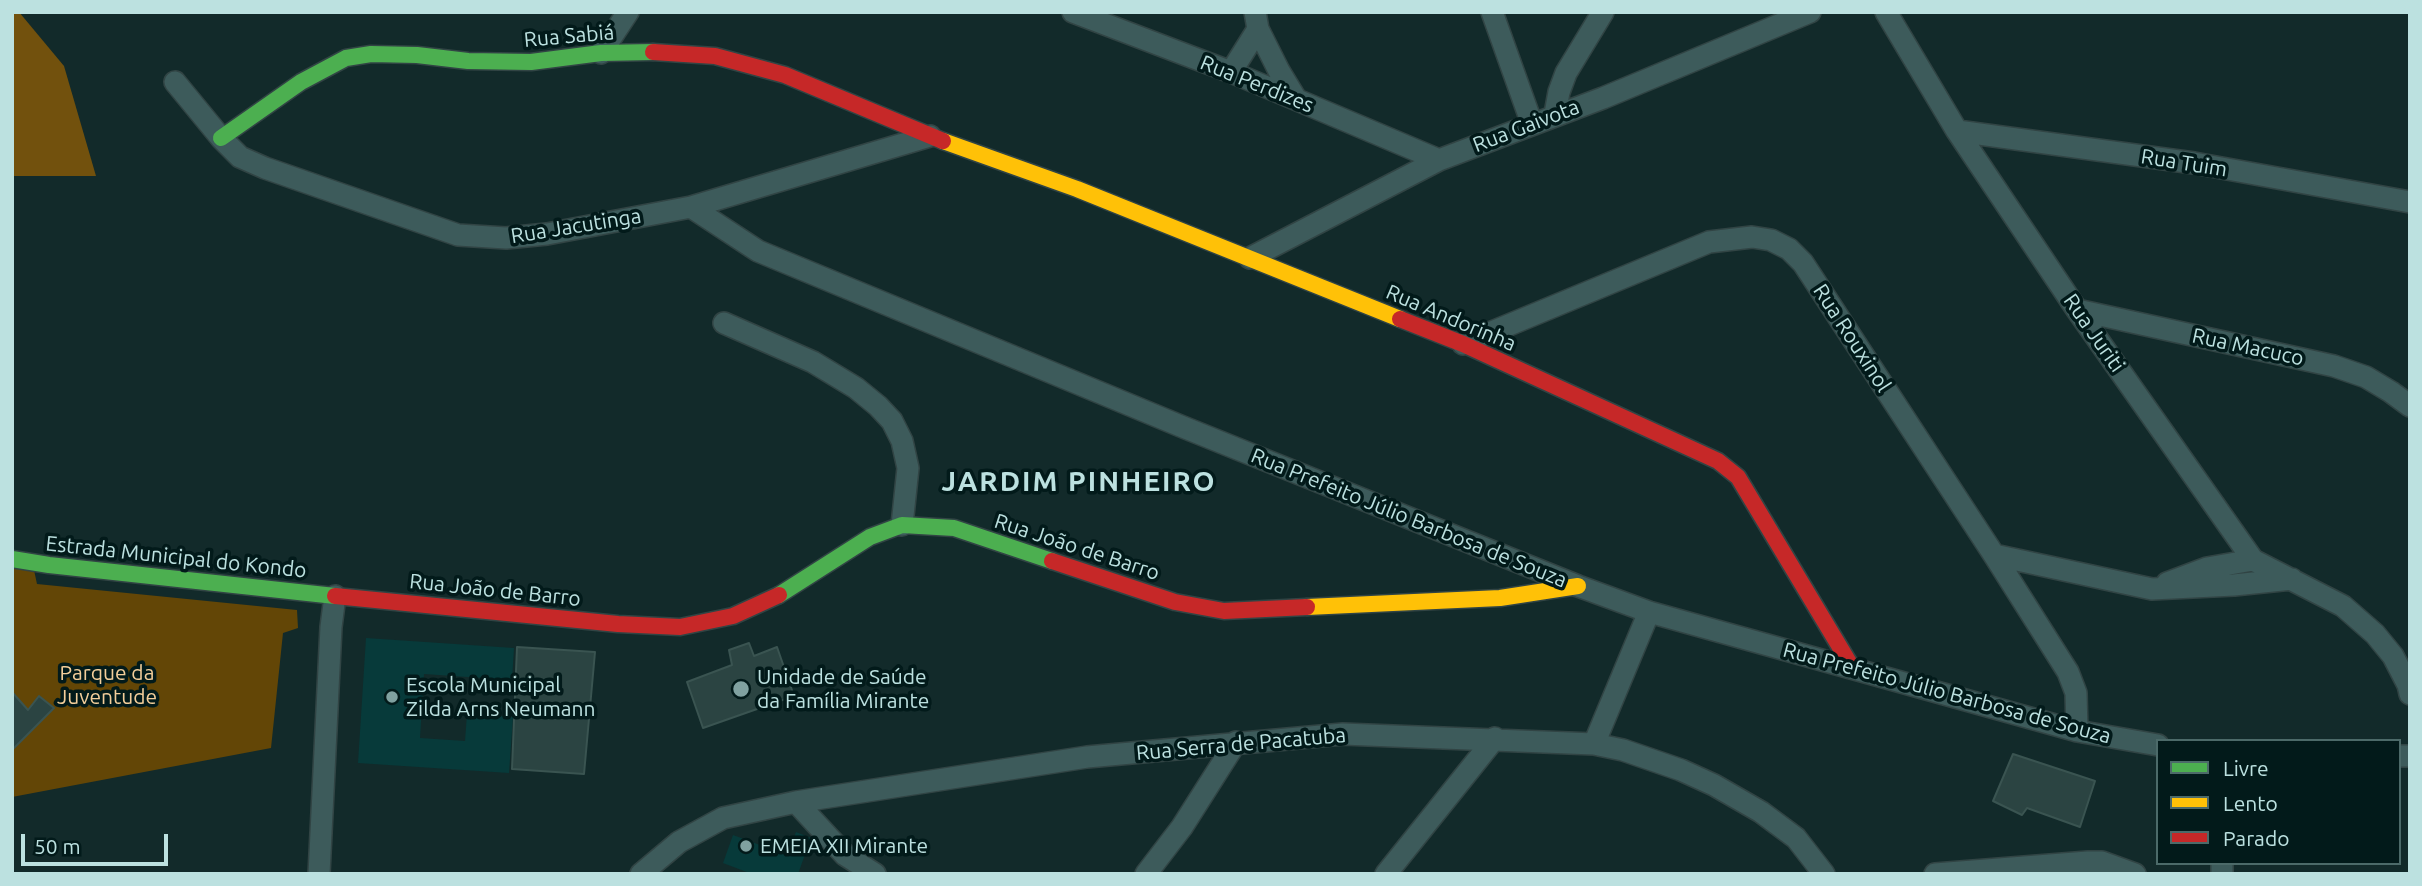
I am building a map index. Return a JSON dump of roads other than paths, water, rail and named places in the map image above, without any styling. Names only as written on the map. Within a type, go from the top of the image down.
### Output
[{"type":"street","points":[[601,53],[628,12]]},
{"type":"street","name":"Rua Perdizes","points":[[1073,12],[1231,72],[1439,160]]},
{"type":"street","points":[[1492,12],[1532,124]]},
{"type":"street","points":[[1555,114],[1566,73],[1603,12]]},
{"type":"street","name":"Rua Gaivota","points":[[1250,258],[1439,160],[1603,98],[1810,12]]},
{"type":"street","name":"Rua Juriti","points":[[1886,12],[1957,131],[2077,310],[2253,560]]},
{"type":"street","points":[[1231,72],[1256,20]]},
{"type":"street","points":[[1256,20],[1279,71],[1296,99]]},
{"type":"street","name":"Rua Sabiá","points":[[221,138],[301,82],[346,58],[391,54],[468,61],[531,62],[601,53],[664,52],[715,56],[785,75],[930,136]]},
{"type":"street","name":"Rua Jacutinga","points":[[175,82],[240,157],[458,235],[506,237],[547,234],[691,207],[930,136]]},
{"type":"street","name":"Rua Tuim","points":[[1957,131],[2194,163],[2410,202]]},
{"type":"street","name":"Rua Andorinha","points":[[930,136],[1077,189],[1463,344],[1702,452],[1728,467],[1738,477],[1853,669]]},
{"type":"street","name":"Rua Prefeito Júlio Barbosa de Souza","points":[[691,207],[758,251],[1183,427],[1578,586],[1649,612],[2077,731],[2156,745]]},
{"type":"street","name":"Rua Rouxinol","points":[[1463,344],[1709,242],[1752,237],[1771,240],[1789,248],[1803,264],[2068,672],[2076,693],[2077,731]]},
{"type":"street","name":"Rua Macuco","points":[[2077,310],[2334,366],[2366,377],[2410,406]]},
{"type":"street","points":[[724,323],[813,362],[856,388],[878,406],[891,421],[902,441],[908,468],[902,525]]},
{"type":"street","name":"Rua João de Barro","points":[[335,596],[618,624],[680,627],[733,616],[776,597],[870,537],[902,525],[954,528],[1175,602],[1224,611],[1500,598],[1578,586]]},
{"type":"street","points":[[1994,555],[2152,589],[2292,579]]},
{"type":"street","name":"Estrada Municipal do Kondo","points":[[12,559],[335,596]]},
{"type":"street","points":[[2152,589],[2207,568],[2253,560],[2343,606],[2375,634],[2393,656],[2410,694]]},
{"type":"street","points":[[319,874],[331,627],[335,596]]},
{"type":"street","points":[[1594,744],[1649,612]]},
{"type":"street","name":"Rua Serra de Pacatuba","points":[[641,874],[679,842],[723,818],[796,802],[1087,757],[1343,734],[1495,738],[1594,744],[1623,750],[1681,770],[1761,812],[1796,838],[1824,874]]},
{"type":"street","points":[[1386,874],[1495,738]]},
{"type":"street","points":[[1146,874],[1182,827],[1236,742]]},
{"type":"street","points":[[796,802],[845,855],[875,874]]},
{"type":"street","points":[[1935,874],[2088,862],[2102,862],[2135,874]]},
{"type":"place","name":"Unidade de Saúde da Família Mirante","points":[[741,689]]},
{"type":"place","name":"Escola Municipal Zilda Arns Neumann","points":[[392,697]]},
{"type":"place","name":"EMEIA XII Mirante","points":[[746,846]]},
{"type":"district","name":"JARDIM PINHEIRO","points":[[1079,482]]},
{"type":"park label","name":"Parque da Juventude","points":[[107,685]]}]
